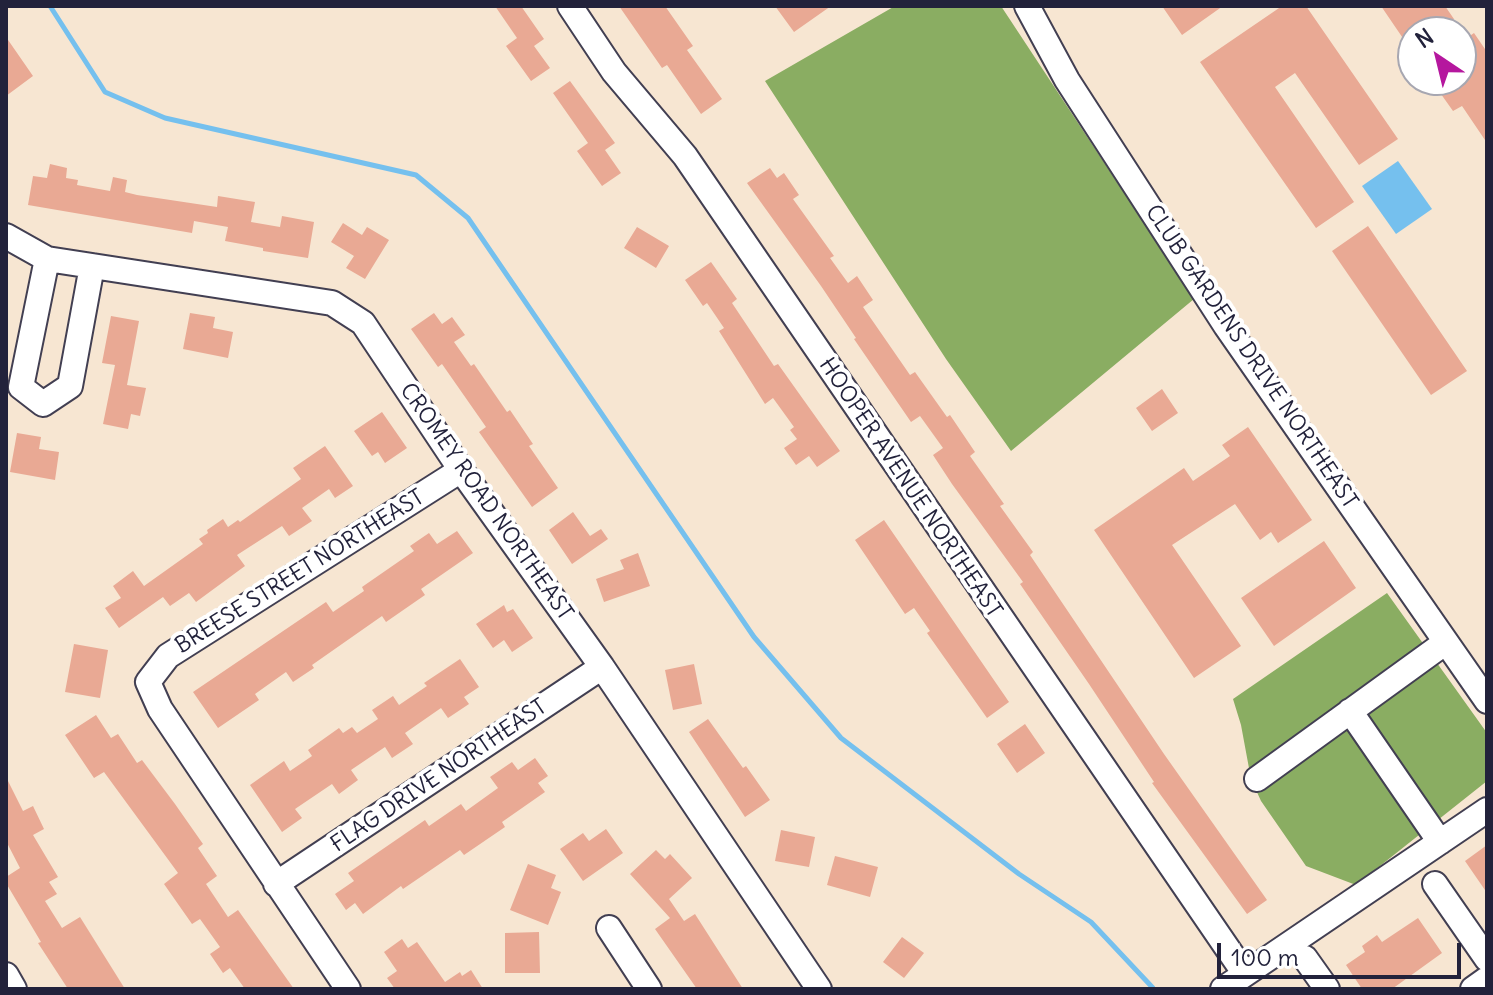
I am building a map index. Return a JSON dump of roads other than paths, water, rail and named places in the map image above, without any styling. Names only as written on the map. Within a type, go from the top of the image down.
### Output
[{"type":"street","name":"HOOPER AVENUE NORTHEAST","points":[[570,6],[614,72],[685,156],[1245,974]]},
{"type":"street","name":"CLUB GARDENS DRIVE NORTHEAST","points":[[1027,6],[1067,80],[1226,326],[1487,701]]},
{"type":"street","name":"CROMEY ROAD NORTHEAST","points":[[6,236],[47,259],[332,303],[363,323],[461,470],[602,667],[819,989]]},
{"type":"street","points":[[47,259],[21,387],[43,404],[70,386],[92,266]]},
{"type":"street","name":"BREESE STREET NORTHEAST","points":[[276,884],[160,709],[148,682],[168,656],[461,470]]},
{"type":"street","points":[[1257,779],[1446,642]]},
{"type":"street","name":"FLAG DRIVE NORTHEAST","points":[[276,884],[602,667]]},
{"type":"street","points":[[1350,711],[1440,842]]},
{"type":"street","points":[[1223,989],[1487,810]]},
{"type":"street","points":[[276,884],[348,989]]},
{"type":"street","points":[[1435,884],[1487,959]]},
{"type":"street","points":[[609,928],[649,989]]},
{"type":"street","points":[[1305,958],[1327,989]]},
{"type":"street","points":[[6,975],[14,989]]},
{"type":"water","points":[[1398,161],[1432,209],[1396,234],[1362,186]]},
{"type":"waterway","points":[[50,6],[105,92],[165,118],[416,175],[468,218],[754,637],[841,738],[1019,874],[1091,922],[1153,988]]}]
